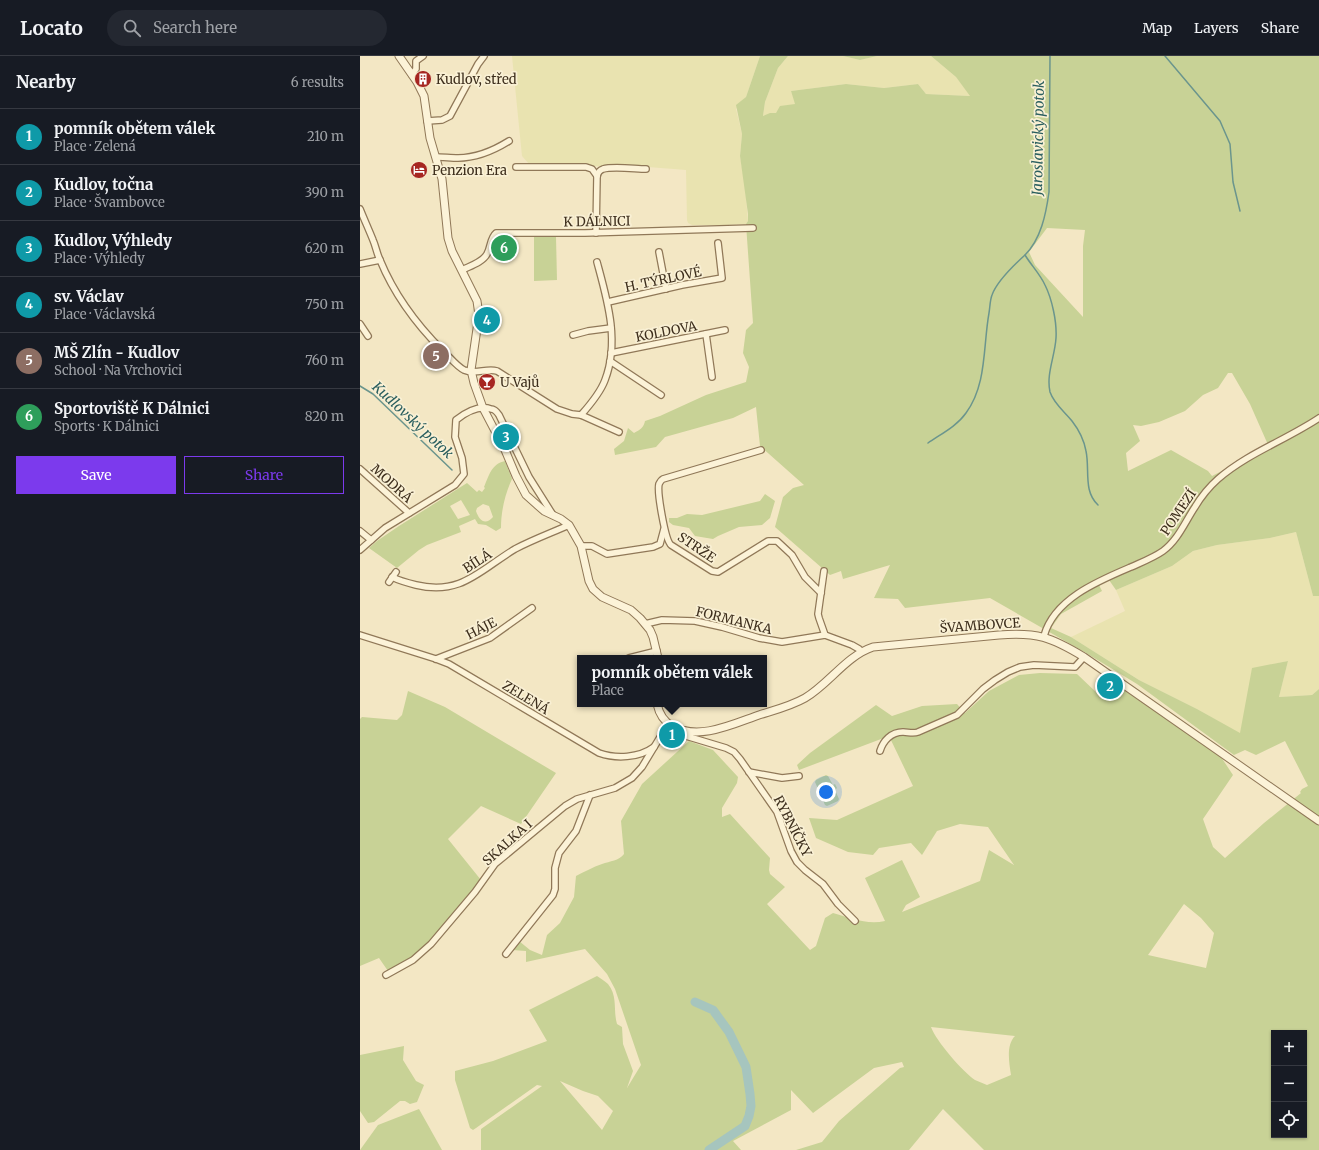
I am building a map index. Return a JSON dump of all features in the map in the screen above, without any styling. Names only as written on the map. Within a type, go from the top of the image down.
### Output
[{"type":"street","points":[[399,56],[424,96],[430,138],[442,179],[448,238],[452,251],[474,295],[478,308],[479,315],[471,372],[483,408],[526,495],[539,507],[569,525],[581,546],[589,581],[593,589],[602,596],[635,613],[645,624],[653,637],[657,655]]},
{"type":"street","points":[[412,75],[416,69],[416,61],[423,56]]},
{"type":"street","points":[[427,121],[442,120],[450,116],[478,64],[484,56]]},
{"type":"street","points":[[436,157],[459,158],[479,156],[494,150],[509,141]]},
{"type":"street","points":[[516,167],[586,167],[592,169],[597,176]]},
{"type":"street","points":[[596,232],[597,176],[599,172],[602,169],[646,169]]},
{"type":"street","points":[[360,209],[380,260],[401,300],[427,336],[458,366],[471,372],[487,370],[497,371],[557,409],[572,414],[581,415],[619,432]]},
{"type":"street","name":"K DÁLNICI","points":[[462,270],[483,259],[487,255],[492,236],[496,233],[753,228]]},
{"type":"street","name":"H. TÝRLOVÉ","points":[[608,302],[722,278],[718,243]]},
{"type":"street","points":[[659,252],[666,289]]},
{"type":"street","points":[[360,264],[380,260]]},
{"type":"street","points":[[581,415],[605,381],[610,361],[611,328],[608,302],[597,262]]},
{"type":"street","points":[[360,324],[368,336]]},
{"type":"street","points":[[573,335],[611,328]]},
{"type":"street","name":"KOLDOVA","points":[[610,353],[725,330]]},
{"type":"street","points":[[706,334],[712,377]]},
{"type":"street","points":[[610,361],[660,395]]},
{"type":"street","points":[[483,408],[492,409],[499,415],[529,476],[553,515]]},
{"type":"street","name":"MODRÁ","points":[[360,550],[385,528],[455,485],[464,474],[462,458],[455,437],[456,420],[465,412],[483,408]]},
{"type":"street","name":"POMEZÍ","points":[[1044,636],[1046,628],[1053,616],[1083,590],[1152,558],[1164,550],[1174,540],[1195,505],[1218,479],[1234,467],[1319,418]]},
{"type":"street","name":"STRŽE","points":[[761,450],[663,479],[659,486],[664,529],[668,542],[715,572],[722,571],[768,541],[777,540],[792,555],[805,577],[821,593]]},
{"type":"street","name":"MODRÁ","points":[[360,469],[409,513]]},
{"type":"street","name":"BÍLÁ","points":[[388,582],[394,575],[428,587],[444,588],[456,585],[468,580],[519,547],[569,525]]},
{"type":"street","points":[[581,546],[596,547],[607,554],[653,547],[660,544],[664,529]]},
{"type":"street","points":[[360,531],[371,540]]},
{"type":"street","points":[[824,571],[819,618],[825,635],[852,645],[862,652]]},
{"type":"street","name":"HÁJE","points":[[436,659],[490,638],[532,608]]},
{"type":"street","name":"FORMANKA","points":[[645,624],[662,620],[695,621],[774,642],[795,641],[825,635]]},
{"type":"street","name":"ŠVAMBOVCE","points":[[668,724],[694,732],[705,731],[796,703],[811,694],[862,652],[878,646],[1013,633],[1044,636],[1065,646],[1084,658],[1319,821]]},
{"type":"street","name":"ZELENÁ","points":[[360,635],[449,664],[599,754],[611,757],[627,756],[646,751],[656,745]]},
{"type":"street","points":[[880,752],[887,739],[895,733],[903,732],[913,734],[957,715],[983,689],[1008,672],[1020,667],[1034,665],[1075,667],[1084,658]]},
{"type":"street","points":[[656,745],[668,724],[661,716],[658,707]]},
{"type":"street","name":"RYBNÍČKY","points":[[684,730],[686,736],[689,738],[717,744],[734,752],[740,758],[777,812],[791,851],[797,862],[823,884],[842,908],[855,921]]},
{"type":"street","name":"SKALKA I","points":[[386,975],[413,960],[431,944],[475,892],[495,864],[565,806],[577,799],[614,788],[632,778],[642,767],[656,745]]},
{"type":"street","name":"RYBNÍČKY","points":[[749,772],[782,778],[799,776]]},
{"type":"street","points":[[506,954],[553,895],[555,889],[555,868],[559,853],[576,831],[590,795]]},
{"type":"shaded area","points":[[512,56],[760,56],[746,97],[736,109],[742,134],[740,156],[745,185],[748,221],[746,224],[692,225],[688,223],[686,170],[648,167],[530,165],[522,156]]},
{"type":"shaded area","points":[[788,56],[843,56],[860,60],[877,56],[931,56],[956,77],[971,96],[926,94],[918,84],[884,88],[846,84],[791,91],[796,104],[776,113],[763,116],[765,102],[778,68]]},
{"type":"shaded area","points":[[1296,532],[1313,596],[1319,596],[1319,689],[1312,695],[1279,697],[1288,661],[1274,664],[1240,734],[1197,709],[1139,680],[1071,637],[1125,611],[1116,590],[1172,566],[1193,551],[1217,545],[1270,538]]},
{"type":"green space","points":[[760,56],[788,56],[778,68],[765,102],[763,116],[770,113],[776,113],[780,106],[795,104],[791,91],[846,84],[884,88],[918,84],[926,94],[970,96],[956,77],[931,56],[1319,56],[1319,596],[1313,596],[1296,532],[1270,538],[1217,545],[1193,551],[1172,566],[1116,590],[1109,580],[1099,585],[1102,591],[1061,614],[1051,628],[1071,637],[1139,680],[1197,709],[1240,733],[1252,668],[1288,661],[1279,697],[1312,695],[1319,689],[1319,1150],[984,1150],[943,1109],[909,1150],[796,1150],[822,1142],[839,1121],[900,1068],[904,1067],[902,1062],[874,1068],[813,1113],[791,1090],[791,1110],[733,1141],[741,1150],[481,1150],[481,1129],[542,1086],[537,1085],[473,1130],[470,1128],[455,1080],[455,1071],[493,1061],[547,1041],[529,1010],[597,976],[608,984],[613,993],[617,1024],[622,1027],[623,1044],[633,1071],[627,1088],[641,1065],[615,989],[607,974],[585,949],[526,962],[526,951],[512,950],[519,941],[530,950],[542,955],[547,935],[560,923],[574,897],[576,876],[599,865],[617,859],[624,854],[621,821],[642,784],[689,741],[713,750],[738,777],[737,783],[722,808],[722,817],[730,814],[770,858],[770,874],[785,887],[767,904],[810,950],[816,946],[825,918],[833,913],[865,922],[885,921],[865,878],[902,860],[920,897],[906,905],[902,912],[980,881],[989,850],[1014,865],[988,827],[960,824],[937,831],[922,855],[911,843],[879,848],[873,855],[848,852],[816,838],[809,818],[837,820],[913,786],[889,736],[799,770],[797,765],[810,753],[876,705],[892,716],[922,706],[957,704],[965,713],[989,691],[1019,675],[1040,673],[1077,674],[1098,694],[1121,688],[1221,757],[1233,775],[1203,819],[1213,847],[1225,858],[1264,823],[1301,793],[1300,792],[1302,789],[1308,786],[1285,741],[1256,755],[1245,750],[1234,755],[1137,684],[990,598],[905,608],[898,599],[874,598],[890,565],[843,579],[841,571],[830,575],[775,527],[783,497],[793,488],[804,485],[760,446],[756,407],[733,418],[665,437],[656,447],[615,455],[614,449],[624,441],[628,428],[634,433],[644,425],[645,421],[660,416],[706,395],[746,382],[749,367],[743,353],[746,330],[753,323],[746,224],[748,221],[748,214],[740,156],[742,134],[736,105],[746,97]],"holes":[[[1047,228],[1085,230],[1083,246],[1083,317],[1035,265],[1029,252]],[[1228,373],[1232,373],[1250,404],[1269,447],[1212,476],[1208,471],[1171,450],[1128,471],[1126,453],[1140,441],[1133,425],[1141,426],[1159,422],[1185,411],[1203,395],[1218,388]],[[1184,904],[1201,918],[1214,933],[1206,968],[1148,955]],[[931,1027],[1015,1036],[1009,1049],[1011,1075],[987,1085],[975,1080],[950,1056],[938,1040]],[[560,1081],[598,1096],[613,1111],[602,1130]]]},
{"type":"green space","points":[[843,56],[877,56],[860,60]]},
{"type":"green space","points":[[534,234],[554,235],[556,237],[557,280],[534,281]]},
{"type":"green space","points":[[508,235],[511,257],[498,259],[497,238],[498,236]]},
{"type":"green space","points":[[505,461],[512,479],[504,503],[501,528],[496,531],[486,525],[478,524],[475,519],[459,526],[461,532],[427,545],[397,568],[369,548],[399,526],[467,483],[477,492],[479,490],[482,492],[491,471],[500,463]],"holes":[[[461,500],[470,515],[458,519],[450,506]],[[483,504],[489,506],[493,517],[490,520],[483,521],[476,511],[477,508]]]},
{"type":"green space","points":[[765,494],[775,501],[770,518],[762,525],[739,527],[713,539],[695,536],[689,528],[673,525],[669,522],[669,518],[677,518],[687,514],[702,515],[760,501]]},
{"type":"green space","points":[[408,691],[445,707],[556,773],[521,824],[481,806],[448,839],[481,880],[431,942],[412,959],[388,971],[379,958],[360,966],[360,719],[362,717],[397,720],[402,715]]},
{"type":"green space","points":[[826,775],[833,785],[835,784],[837,788],[835,790],[839,799],[838,801],[827,806],[825,805],[815,782]]},
{"type":"green space","points":[[404,1046],[403,1060],[416,1081],[424,1085],[417,1102],[410,1104],[405,1101],[400,1101],[374,1122],[368,1123],[360,1111],[360,1055]]},
{"type":"green space","points":[[419,1109],[442,1150],[360,1150],[378,1125]]},
{"type":"waterway","name":"Jaroslavický potok","points":[[1050,56],[1049,192],[1039,234],[1031,249],[1025,255],[1041,277],[1050,297],[1054,311],[1056,338],[1049,378],[1050,392],[1057,404],[1075,424],[1083,439],[1087,458],[1090,493],[1098,505]]},
{"type":"waterway","points":[[1165,56],[1220,121],[1230,144],[1233,182],[1240,211]]},
{"type":"waterway","points":[[928,443],[958,422],[973,402],[981,378],[992,295],[994,290],[1011,268],[1025,255]]},
{"type":"waterway","name":"Kudlovský potok","points":[[360,386],[373,394],[452,470]]},
{"type":"waterway","points":[[695,1002],[713,1010],[729,1032],[746,1067],[750,1094],[751,1106],[745,1126],[709,1150]]},
{"type":"place","name":"Kudlov, střed","points":[[423,79]]},
{"type":"place","name":"Penzion Era","points":[[419,170]]},
{"type":"place","name":"Sportoviště K Dálnici","points":[[504,248]]},
{"type":"place","name":"sv. Václav","points":[[487,320]]},
{"type":"place","name":"MŠ Zlín - Kudlov","points":[[436,356]]},
{"type":"place","name":"U Vajů","points":[[487,382]]},
{"type":"place","name":"Kudlov, Výhledy","points":[[506,437]]},
{"type":"place","name":"Kudlov, točna","points":[[1110,686]]},
{"type":"place","name":"pomník obětem válek","points":[[672,735]]}]
